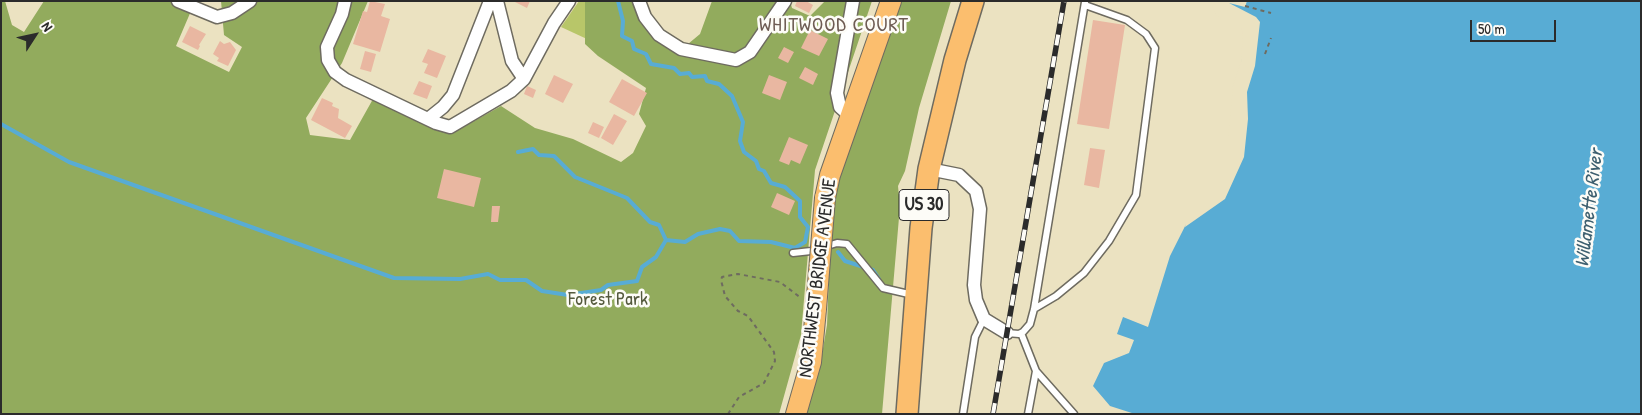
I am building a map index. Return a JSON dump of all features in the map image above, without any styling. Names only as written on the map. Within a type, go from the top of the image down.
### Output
[{"type":"highway","name":"US 30","points":[[907,414],[921,228],[929,169],[954,60],[973,1]]},
{"type":"main road","name":"NORTHWEST BRIDGE AVENUE","points":[[796,414],[811,362],[809,304],[830,175],[891,1]]},
{"type":"street","points":[[178,1],[217,17],[232,13],[250,1]]},
{"type":"street","points":[[344,1],[342,14],[327,47],[331,67],[346,80],[428,119],[450,127],[511,91],[524,79],[539,55],[554,23],[569,1]]},
{"type":"street","points":[[428,119],[454,95],[490,1]]},
{"type":"street","points":[[497,1],[512,61],[524,79]]},
{"type":"street","points":[[639,1],[645,17],[659,35],[681,49],[736,60],[750,52],[785,1]]},
{"type":"street","points":[[850,116],[840,107],[837,93],[853,1]]},
{"type":"street","points":[[929,169],[959,175],[972,185],[980,200],[974,284],[978,309],[984,319],[1007,333]]},
{"type":"lane","points":[[1007,333],[1021,333],[1030,324],[1034,309],[1085,3],[1127,20],[1146,34],[1155,48],[1136,195],[1109,241],[1084,273],[1056,296],[1034,309]]},
{"type":"lane","points":[[793,253],[811,251],[837,243],[847,244],[883,288],[917,296]]},
{"type":"lane","points":[[963,414],[974,337],[984,319]]},
{"type":"lane","points":[[1021,333],[1036,371],[1074,414]]},
{"type":"lane","points":[[1028,414],[1036,371]]},
{"type":"path","points":[[1245,6],[1271,12]]},
{"type":"path","points":[[1265,54],[1271,38]]},
{"type":"path","points":[[728,414],[739,397],[764,383],[775,361],[774,352],[748,316],[738,311],[725,296],[722,277],[738,274],[780,282],[809,304]]},
{"type":"green space","name":"Forest Park","points":[[1,1],[5,1],[12,25],[24,32],[44,1],[175,1],[191,11],[176,46],[229,72],[242,47],[224,35],[221,1],[368,1],[342,63],[306,118],[310,135],[350,140],[373,99],[445,133],[460,129],[501,106],[535,128],[573,139],[621,162],[633,153],[646,126],[639,114],[646,88],[598,56],[585,44],[585,1],[646,1],[651,17],[662,32],[688,44],[700,34],[712,1],[790,1],[792,8],[810,16],[825,1],[872,1],[815,170],[801,335],[779,414],[1,414]]},
{"type":"green space","points":[[579,1],[623,1],[602,46],[561,27]]},
{"type":"green space","points":[[896,1],[951,1],[919,108],[905,171],[898,186],[900,206],[882,414],[805,414],[819,372],[827,325],[832,203],[840,167]]},
{"type":"water","name":"Willamette River","points":[[1212,1],[1641,1],[1641,414],[1135,414],[1110,406],[1093,386],[1104,363],[1129,353],[1134,340],[1117,334],[1123,317],[1148,327],[1170,256],[1230,137],[1246,33],[1243,26]]},
{"type":"pier","points":[[1209,1],[1247,1],[1245,7],[1229,3],[1256,17],[1260,22],[1255,66],[1247,92],[1248,119],[1244,157],[1225,199],[1185,227],[1186,220],[1228,136],[1233,86],[1241,62],[1243,33],[1241,28],[1217,16]]},
{"type":"building","points":[[370,1],[385,4],[381,16],[390,19],[380,52],[353,44],[363,11],[367,12]]},
{"type":"building","points":[[513,1],[530,1],[527,8]]},
{"type":"building","points":[[797,1],[806,1],[813,5],[809,13],[795,6]]},
{"type":"building","points":[[1093,20],[1125,25],[1109,129],[1077,124]]},
{"type":"building","points":[[190,26],[206,34],[198,50],[182,42]]},
{"type":"building","points":[[810,30],[828,39],[819,56],[801,48]]},
{"type":"building","points":[[220,41],[224,44],[230,42],[236,50],[228,66],[217,61],[219,58],[213,54]]},
{"type":"building","points":[[784,47],[794,52],[788,63],[778,58]]},
{"type":"building","points":[[428,49],[446,56],[437,78],[424,73],[428,64],[422,62]]},
{"type":"building","points":[[365,51],[376,54],[371,72],[360,69]]},
{"type":"building","points":[[805,67],[818,74],[813,85],[799,78]]},
{"type":"building","points":[[554,75],[573,84],[563,103],[545,94]]},
{"type":"building","points":[[769,75],[787,82],[780,100],[762,93]]},
{"type":"building","points":[[622,79],[647,93],[634,116],[609,102]]},
{"type":"building","points":[[419,81],[432,86],[427,99],[413,94]]},
{"type":"building","points":[[527,86],[536,90],[533,98],[524,94]]},
{"type":"building","points":[[322,98],[333,103],[332,106],[339,109],[338,118],[352,126],[345,138],[311,120]]},
{"type":"building","points":[[614,114],[627,121],[613,145],[601,138]]},
{"type":"building","points":[[593,122],[604,127],[599,138],[588,133]]},
{"type":"building","points":[[789,137],[808,145],[800,164],[791,160],[789,165],[779,161]]},
{"type":"building","points":[[1090,148],[1105,150],[1099,188],[1084,185]]},
{"type":"building","points":[[444,169],[481,178],[474,207],[437,198]]},
{"type":"building","points":[[777,193],[795,201],[789,215],[771,207]]},
{"type":"building","points":[[492,206],[500,206],[498,222],[491,222]]},
{"type":"waterway","points":[[618,1],[623,21],[622,36],[632,41],[634,49],[646,54],[651,64],[674,68],[680,74],[689,73],[692,77],[705,76],[707,81],[719,84],[732,96],[743,122],[740,141],[744,152],[756,161],[759,169],[764,171],[771,183],[785,187],[800,201],[800,217],[808,227],[805,242],[795,248],[771,242],[739,241],[730,231],[720,229],[698,234],[685,242],[666,240]]},
{"type":"waterway","points":[[1,124],[69,162],[394,278],[460,279],[488,274],[500,280],[526,280],[542,291],[568,295],[601,290],[608,285],[637,281],[642,267],[656,257],[666,240]]},
{"type":"waterway","points":[[518,152],[533,149],[539,155],[554,156],[575,177],[627,198],[650,222],[659,225],[666,240]]},
{"type":"waterway","points":[[838,252],[845,261],[873,270],[879,279]]},
{"type":"railway","points":[[993,414],[1064,1]]},
{"type":"district","name":"WHITWOOD COURT","points":[[834,26]]}]
